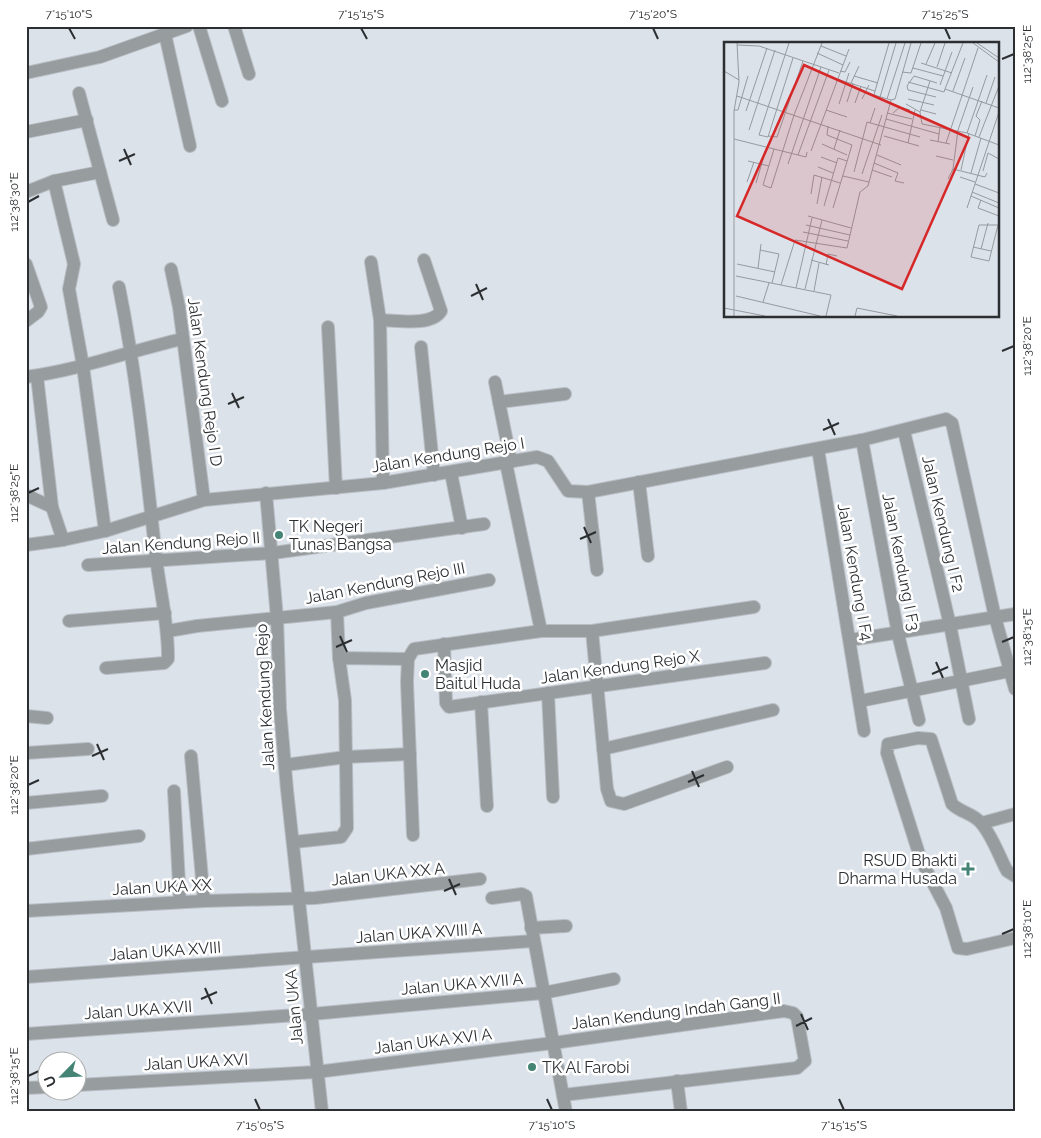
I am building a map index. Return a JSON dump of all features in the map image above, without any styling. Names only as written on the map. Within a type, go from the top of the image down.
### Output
[{"type":"street","points":[[26,73],[100,57],[187,26]]},
{"type":"street","points":[[199,26],[222,101]]},
{"type":"street","points":[[234,26],[249,74]]},
{"type":"street","points":[[165,34],[190,146]]},
{"type":"street","points":[[80,93],[113,220]]},
{"type":"street","points":[[26,132],[87,120]]},
{"type":"street","points":[[26,192],[54,181],[100,172]]},
{"type":"street","points":[[54,181],[74,264],[71,278],[104,531]]},
{"type":"street","points":[[380,320],[427,320],[438,315],[441,311],[424,260]]},
{"type":"street","points":[[371,262],[380,320],[383,484]]},
{"type":"street","points":[[26,264],[40,299],[41,307],[38,312],[26,321]]},
{"type":"street","name":"Jalan Kendung Rejo I D","points":[[171,269],[179,307],[204,500]]},
{"type":"street","points":[[106,668],[166,662],[168,659],[168,631],[156,560],[132,350],[119,288]]},
{"type":"street","points":[[328,327],[336,488]]},
{"type":"street","points":[[63,540],[52,508],[31,377],[83,366],[132,350],[182,339]]},
{"type":"street","points":[[421,347],[434,475]]},
{"type":"street","points":[[495,382],[541,631]]},
{"type":"street","points":[[499,402],[565,394]]},
{"type":"street","name":"Jalan Kendung Rejo I","points":[[26,544],[63,540],[104,531],[152,514],[204,500],[383,484],[544,458],[568,492],[588,492],[818,449],[904,431],[946,419],[952,423],[995,617]]},
{"type":"street","name":"Jalan Kendung I F2","points":[[904,431],[950,625],[969,719]]},
{"type":"street","name":"Jalan Kendung I F3","points":[[862,440],[898,634],[920,720]]},
{"type":"street","name":"Jalan Kendung I F4","points":[[818,449],[864,731]]},
{"type":"street","points":[[451,473],[462,528]]},
{"type":"street","points":[[639,482],[648,556]]},
{"type":"street","points":[[588,492],[597,570]]},
{"type":"street","name":"Jalan Kendung Rejo","points":[[266,493],[277,618],[287,793],[299,898]]},
{"type":"street","points":[[26,496],[52,508]]},
{"type":"street","name":"Jalan Kendung Rejo II","points":[[88,565],[272,553],[484,524]]},
{"type":"street","name":"Jalan Kendung Rejo III","points":[[168,631],[337,612],[366,603],[489,580]]},
{"type":"street","points":[[412,835],[408,659],[414,649],[541,631],[592,631],[754,607]]},
{"type":"street","points":[[69,621],[165,612]]},
{"type":"street","points":[[294,842],[341,836],[345,831],[345,700],[339,658],[337,612]]},
{"type":"street","points":[[850,640],[898,634],[1015,614]]},
{"type":"street","points":[[995,617],[1012,671],[1015,689]]},
{"type":"street","points":[[592,631],[599,687],[608,797],[616,803],[624,804],[727,767]]},
{"type":"street","name":"Jalan Kendung Rejo X","points":[[444,644],[446,703],[450,707],[766,663]]},
{"type":"street","points":[[339,658],[408,659]]},
{"type":"street","points":[[860,700],[1012,671]]},
{"type":"street","points":[[548,693],[553,797]]},
{"type":"street","points":[[481,702],[487,806]]},
{"type":"street","points":[[603,749],[773,710]]},
{"type":"street","points":[[26,716],[47,718]]},
{"type":"street","points":[[1015,876],[1007,871],[982,823],[972,816],[958,811],[952,804],[929,737],[888,744],[887,753],[921,860],[946,908],[958,948],[967,949],[1015,938]]},
{"type":"street","points":[[26,753],[88,749]]},
{"type":"street","points":[[285,765],[346,757],[410,754]]},
{"type":"street","points":[[191,756],[204,901]]},
{"type":"street","points":[[174,791],[180,902]]},
{"type":"street","points":[[26,803],[102,796]]},
{"type":"street","points":[[982,823],[1015,814]]},
{"type":"street","points":[[26,849],[139,836]]},
{"type":"street","name":"Jalan UKA XX A","points":[[299,898],[480,879]]},
{"type":"street","points":[[492,898],[525,895],[566,1112]]},
{"type":"street","name":"Jalan UKA XX","points":[[26,911],[180,902],[299,898]]},
{"type":"street","name":"Jalan UKA","points":[[299,898],[312,1014],[316,1072],[322,1112]]},
{"type":"street","points":[[531,928],[566,926]]},
{"type":"street","name":"Jalan UKA XVIII A","points":[[306,958],[533,942]]},
{"type":"street","name":"Jalan UKA XVIII","points":[[26,977],[306,958]]},
{"type":"street","name":"Jalan UKA XVII A","points":[[312,1014],[543,993],[614,979]]},
{"type":"street","name":"Jalan Kendung Indah Gang II","points":[[553,1043],[784,1011],[793,1013],[797,1017],[805,1050],[805,1061],[802,1065],[676,1081]]},
{"type":"street","name":"Jalan UKA XVII","points":[[26,1034],[312,1014]]},
{"type":"street","name":"Jalan UKA XVI A","points":[[316,1072],[553,1043]]},
{"type":"street","name":"Jalan UKA XVI","points":[[88,1084],[316,1072]]},
{"type":"street","points":[[563,1095],[676,1081],[681,1112]]},
{"type":"place","name":"TK Negeri Tunas Bangsa","points":[[279,535]]},
{"type":"place","name":"Masjid Baitul Huda","points":[[425,674]]},
{"type":"place","name":"RSUD Bhakti Dharma Husada","points":[[968,869]]},
{"type":"place","name":"TK Al Farobi","points":[[532,1067]]}]
